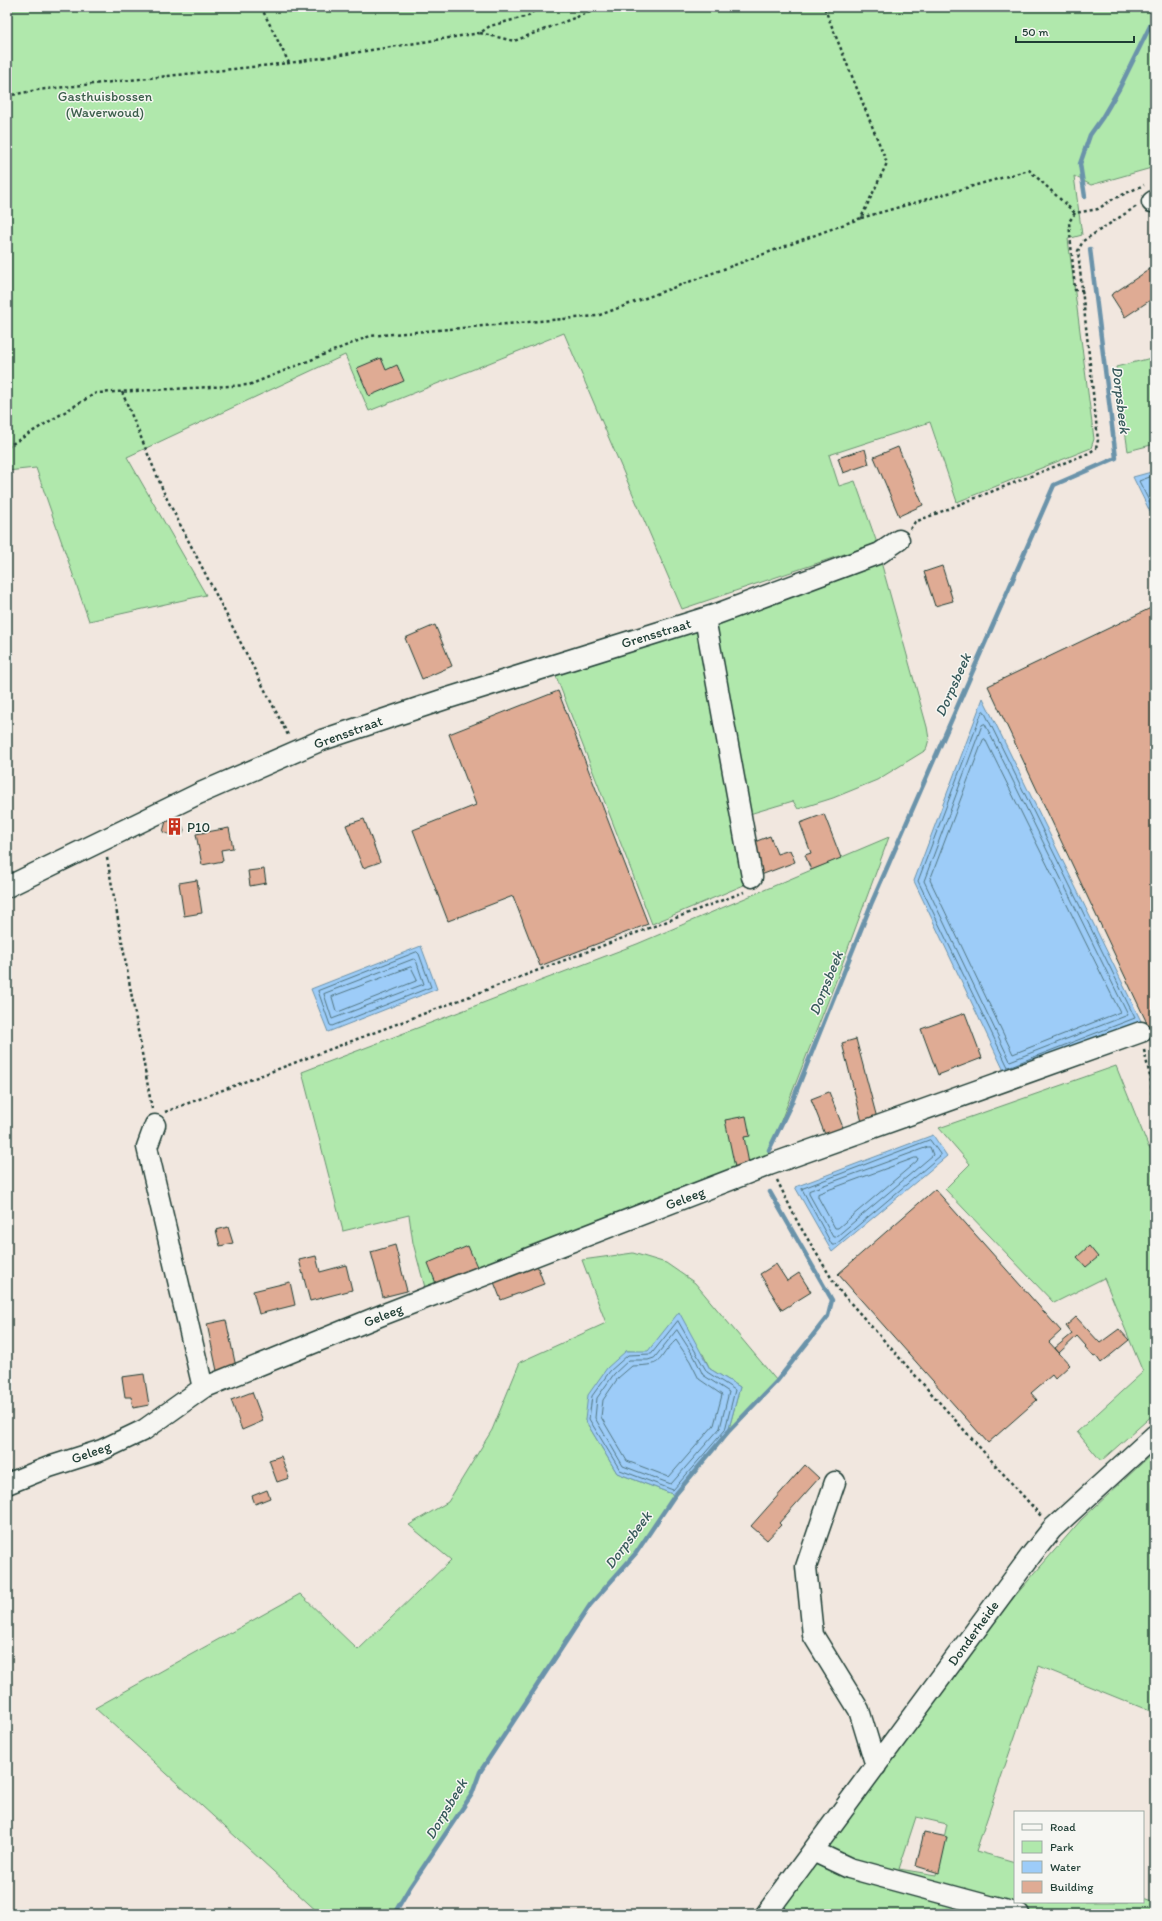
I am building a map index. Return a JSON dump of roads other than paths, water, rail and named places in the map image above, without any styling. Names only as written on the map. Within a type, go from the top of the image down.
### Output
[{"type":"street","name":"Grensstraat","points":[[7,887],[198,794],[322,740],[363,725],[705,618],[880,553],[899,540]]},
{"type":"street","name":"Grensstraat","points":[[705,618],[752,878]]},
{"type":"street","name":"Geleeg","points":[[7,1484],[49,1467],[102,1450],[144,1430],[203,1388],[382,1315],[769,1166],[1141,1032]]},
{"type":"street","points":[[155,1125],[147,1147],[203,1388]]},
{"type":"street","name":"Donderheide","points":[[766,1914],[1052,1529],[1155,1435]]},
{"type":"street","points":[[835,1482],[806,1568],[813,1635],[859,1710],[876,1766]]},
{"type":"street","points":[[813,1851],[849,1868],[1019,1914]]},
{"type":"water","points":[[1155,471],[1155,522],[1133,477]]},
{"type":"water","points":[[983,698],[1141,1021],[1005,1073],[914,881]]},
{"type":"water","points":[[421,946],[437,989],[328,1032],[311,989]]},
{"type":"water","points":[[933,1135],[947,1156],[832,1252],[795,1187]]},
{"type":"water","points":[[679,1312],[710,1369],[740,1387],[728,1432],[675,1495],[617,1473],[585,1420],[588,1395],[607,1368],[626,1351],[648,1351]]},
{"type":"waterway","name":"Dorpsbeek","points":[[1085,197],[1080,164],[1090,135],[1119,89],[1155,16]]},
{"type":"waterway","name":"Dorpsbeek","points":[[769,1150],[792,1102],[872,902],[1054,485],[1116,458],[1090,249]]},
{"type":"waterway","name":"Dorpsbeek","points":[[394,1914],[410,1887],[472,1794],[480,1772],[590,1605],[636,1553],[675,1495],[728,1432],[777,1381],[828,1316],[832,1300],[770,1192]]},
{"type":"place","name":"P10","points":[[174,827]]},
{"type":"park label","name":"Gasthuisbossen (Waverwoud)","points":[[105,104]]}]
